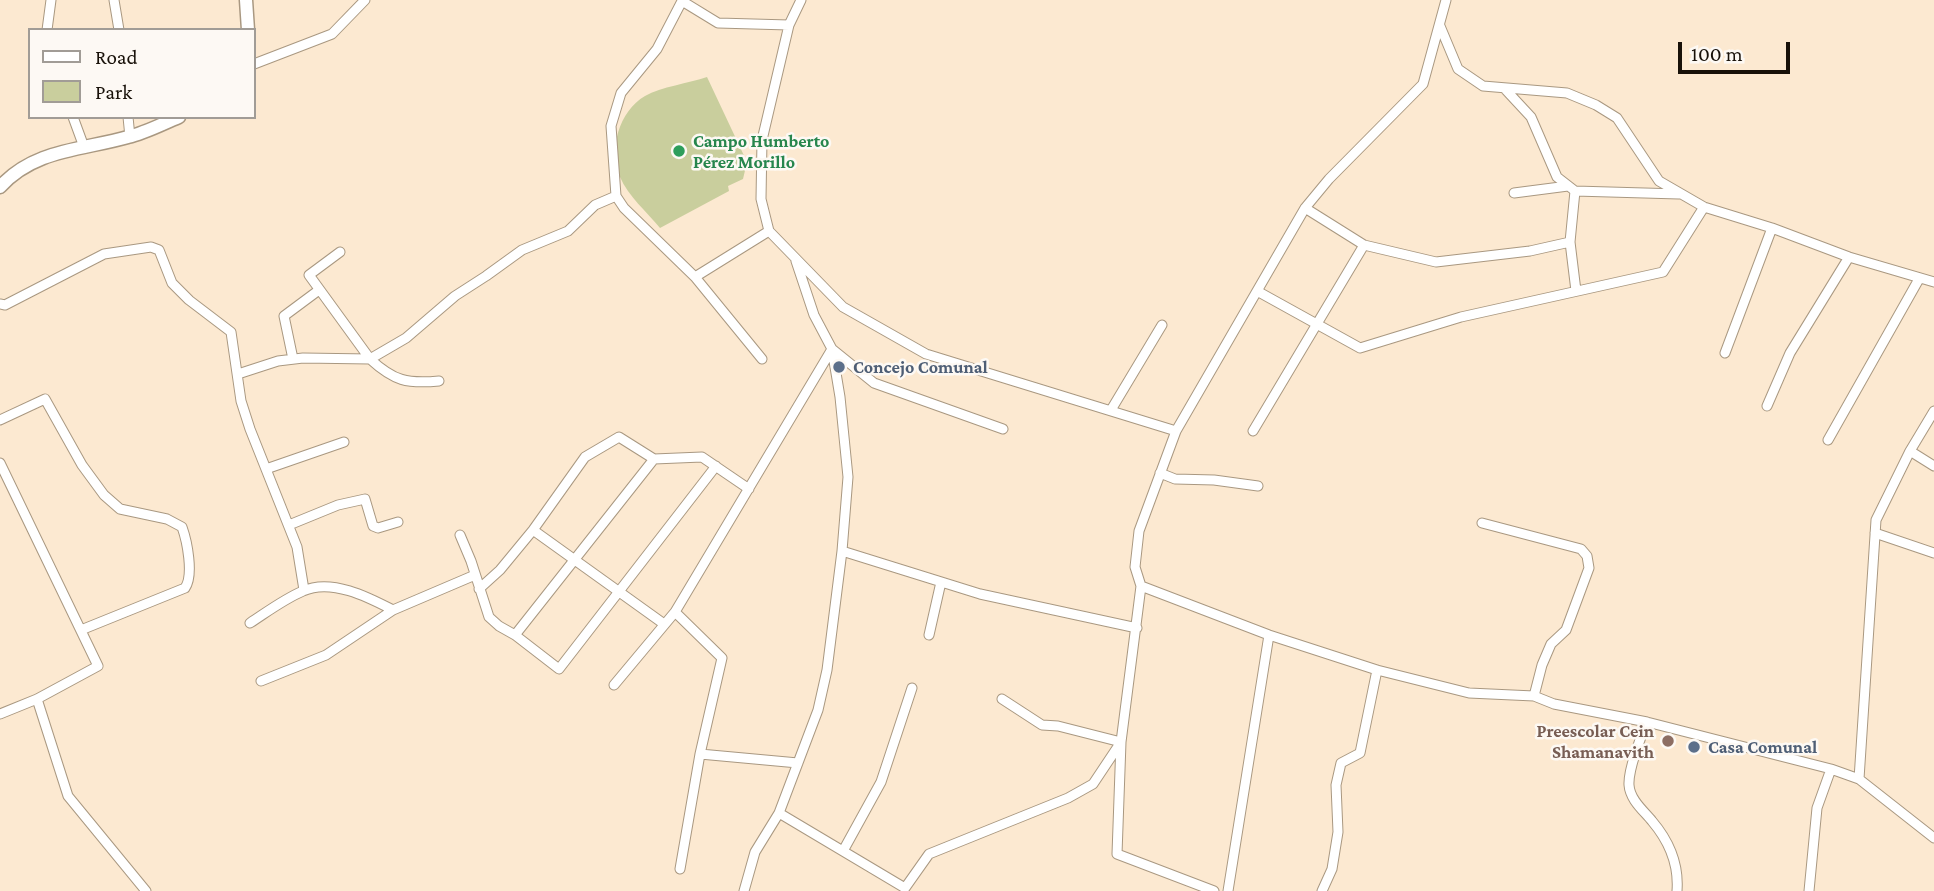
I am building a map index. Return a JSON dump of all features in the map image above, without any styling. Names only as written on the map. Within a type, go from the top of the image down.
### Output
[{"type":"street","points":[[47,28],[51,0]]},
{"type":"street","points":[[114,0],[119,28]]},
{"type":"street","points":[[246,0],[248,28]]},
{"type":"street","points":[[256,63],[332,34],[365,0]]},
{"type":"street","points":[[802,0],[789,25],[762,140],[761,199],[769,231],[843,307],[926,354],[1176,432]]},
{"type":"street","points":[[1214,891],[1116,854],[1121,742],[1141,586],[1135,567],[1139,531],[1176,432],[1305,208],[1329,178],[1423,84],[1446,0]]},
{"type":"street","points":[[762,359],[695,277],[624,208],[616,196],[611,126],[621,93],[657,49],[682,1],[718,23],[789,25]]},
{"type":"street","points":[[1440,26],[1458,69],[1483,86],[1567,93],[1596,105],[1617,118],[1660,181],[1704,207],[1772,228],[1849,257],[1934,282]]},
{"type":"street","points":[[1505,89],[1531,117],[1558,177],[1572,188]]},
{"type":"street","points":[[74,119],[85,147]]},
{"type":"street","points":[[128,119],[130,137]]},
{"type":"street","points":[[0,187],[10,176],[52,153],[130,137],[173,119]]},
{"type":"street","points":[[1572,188],[1570,242],[1576,291]]},
{"type":"street","points":[[1514,193],[1572,188],[1681,194]]},
{"type":"street","points":[[238,374],[293,359],[370,359],[405,338],[455,296],[522,250],[568,231],[595,205],[616,196]]},
{"type":"street","points":[[1257,291],[1360,348],[1461,317],[1662,272],[1704,207]]},
{"type":"street","points":[[1305,208],[1364,245],[1436,262],[1530,251],[1570,242]]},
{"type":"street","points":[[1726,353],[1772,228]]},
{"type":"street","points":[[695,277],[769,231]]},
{"type":"street","points":[[1253,431],[1364,245]]},
{"type":"street","points":[[0,304],[5,305],[104,254],[151,247],[159,250],[172,283],[189,300],[231,332],[241,401],[298,547],[304,590]]},
{"type":"street","points":[[340,252],[309,275],[370,359],[384,372],[402,382],[439,381]]},
{"type":"street","points":[[1767,406],[1790,353],[1849,257]]},
{"type":"street","points":[[744,891],[755,852],[779,813],[818,710],[827,670],[842,551],[848,477],[841,397],[832,349],[814,315],[796,259]]},
{"type":"street","points":[[1828,440],[1919,279]]},
{"type":"street","points":[[293,359],[285,316],[319,290]]},
{"type":"street","points":[[1111,410],[1162,325]]},
{"type":"street","points":[[832,349],[874,383],[1003,429]]},
{"type":"street","points":[[614,685],[675,612],[832,349]]},
{"type":"street","points":[[0,420],[45,399],[82,465],[104,495],[120,509],[167,519],[182,527],[191,572],[190,582],[185,588],[81,630],[84,637]]},
{"type":"street","points":[[1859,779],[1876,520],[1910,450],[1934,411]]},
{"type":"street","points":[[479,589],[500,570],[533,530],[585,457],[619,437],[654,459],[702,457],[749,489]]},
{"type":"street","points":[[267,469],[344,442]]},
{"type":"street","points":[[1910,450],[1934,466]]},
{"type":"street","points":[[515,635],[654,459]]},
{"type":"street","points":[[0,463],[98,666],[37,699],[0,714]]},
{"type":"street","points":[[460,535],[489,617],[559,669],[716,466]]},
{"type":"street","points":[[1160,473],[1175,478],[1258,486]]},
{"type":"street","points":[[289,525],[338,505],[365,499],[373,526],[378,528],[398,522]]},
{"type":"street","points":[[1482,523],[1581,549],[1589,559],[1589,568],[1566,630],[1551,644],[1534,696]]},
{"type":"street","points":[[533,530],[664,624]]},
{"type":"street","points":[[1875,533],[1934,553]]},
{"type":"street","points":[[842,551],[980,594],[1137,628]]},
{"type":"street","points":[[261,681],[326,655],[393,610],[475,575]]},
{"type":"street","points":[[929,635],[941,582]]},
{"type":"street","points":[[1141,586],[1269,635],[1377,670],[1469,692],[1534,696],[1554,704],[1647,722],[1831,769],[1859,779],[1934,838]]},
{"type":"street","points":[[250,623],[304,590],[343,589],[366,596],[393,610]]},
{"type":"street","points":[[675,612],[722,658],[680,869]]},
{"type":"street","points":[[1228,891],[1269,635]]},
{"type":"street","points":[[1322,891],[1332,869],[1338,832],[1336,785],[1341,763],[1360,753],[1377,670]]},
{"type":"street","points":[[843,851],[881,782],[912,688]]},
{"type":"street","points":[[37,699],[68,796],[146,891]]},
{"type":"street","points":[[1002,699],[1042,725],[1058,726],[1121,742]]},
{"type":"street","points":[[1647,722],[1638,744],[1629,785],[1635,801],[1669,846],[1678,876],[1677,891]]},
{"type":"street","points":[[779,813],[904,889],[929,854],[1068,797],[1093,784],[1121,742]]},
{"type":"street","points":[[701,754],[797,763]]},
{"type":"street","points":[[1809,891],[1817,808],[1831,769]]},
{"type":"green space","name":"Campo Humberto Pérez Morillo","points":[[707,77],[747,162],[743,179],[728,186],[729,191],[660,228],[623,184],[615,155],[618,132],[628,111],[645,96]]},
{"type":"place","name":"Campo Humberto Pérez Morillo","points":[[679,151]]},
{"type":"place","name":"Concejo Comunal","points":[[839,367]]},
{"type":"place","name":"Preescolar Cein Shamanavith","points":[[1668,741]]},
{"type":"place","name":"Casa Comunal","points":[[1694,747]]}]
